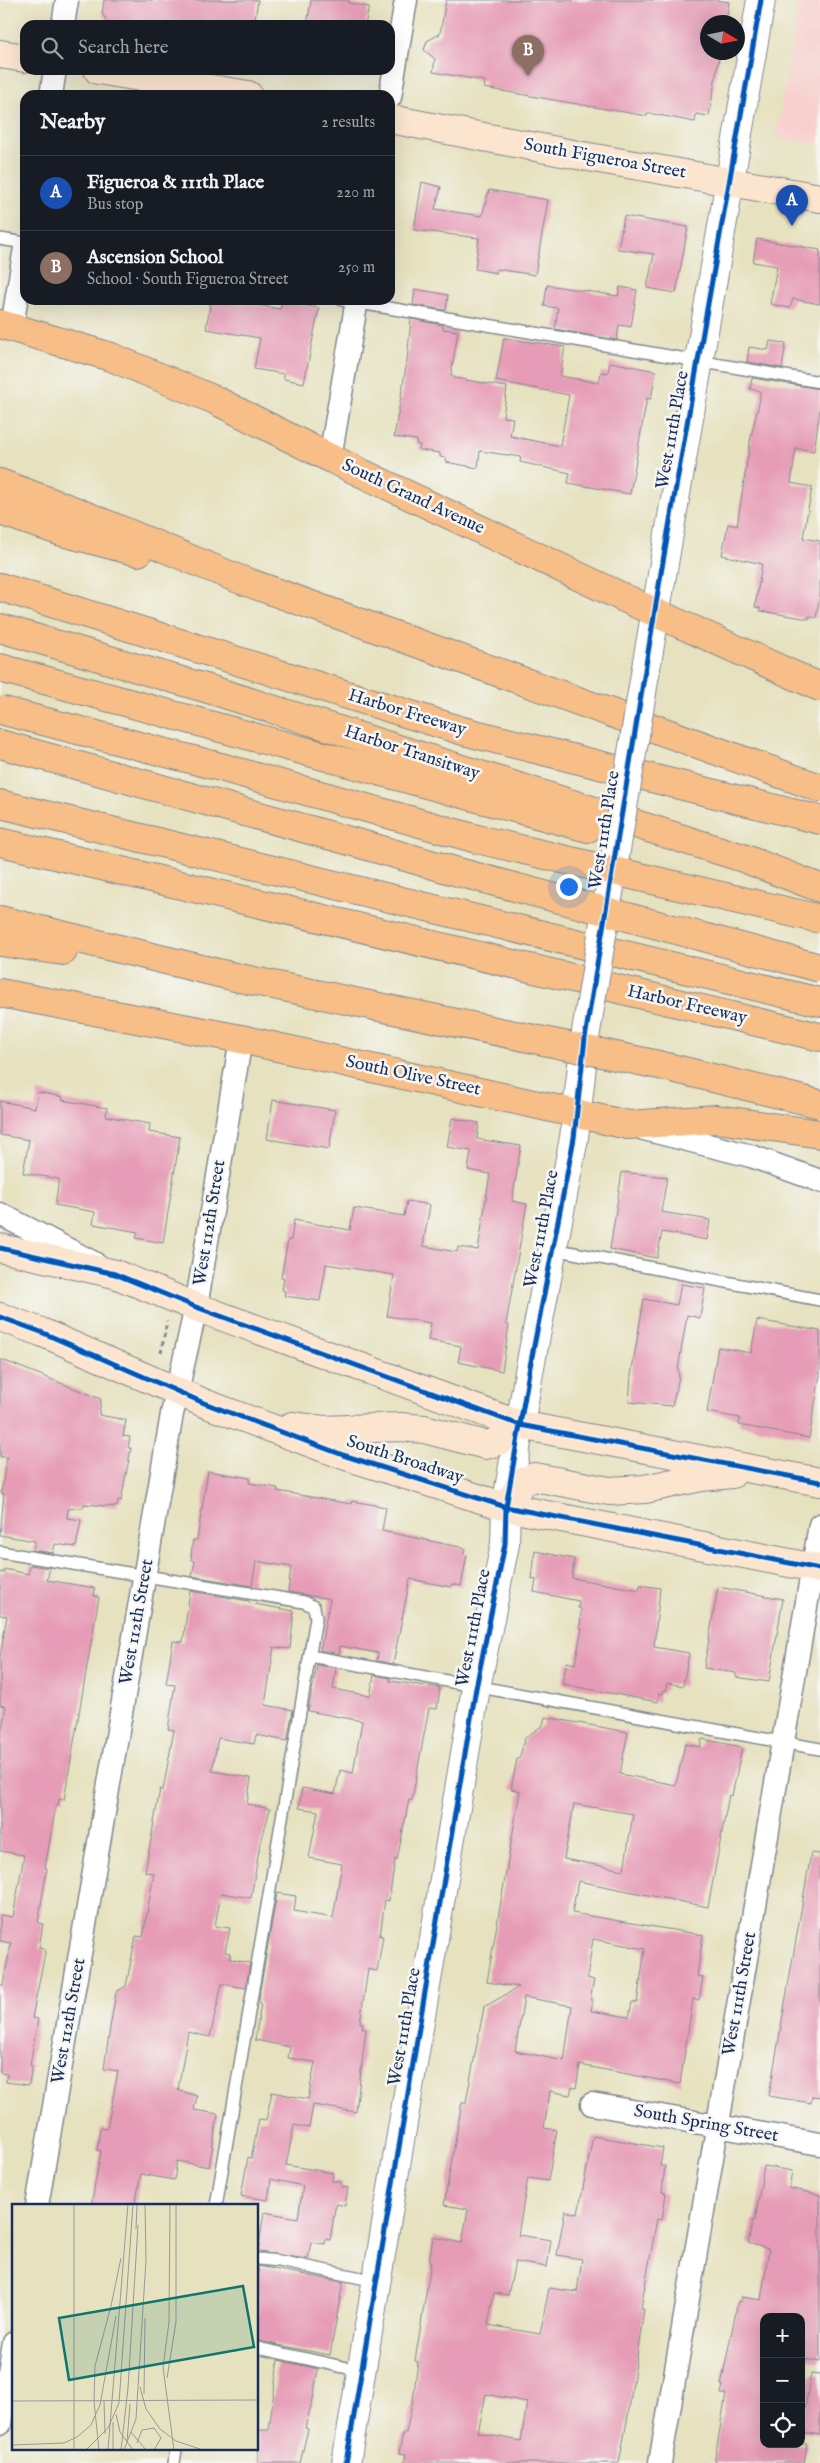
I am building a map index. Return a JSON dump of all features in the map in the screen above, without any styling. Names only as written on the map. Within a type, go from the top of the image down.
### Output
[{"type":"main road","points":[[0,54],[20,57]]},
{"type":"main road","points":[[128,75],[218,90]]},
{"type":"main road","name":"South Figueroa Street","points":[[395,120],[820,198]]},
{"type":"main road","name":"South Grand Avenue","points":[[6,325],[111,357],[215,400],[330,458],[656,613],[820,687]]},
{"type":"main road","points":[[0,484],[75,511],[236,578],[820,788]]},
{"type":"main road","points":[[0,511],[62,532],[236,578]]},
{"type":"main road","name":"Harbor Freeway","points":[[0,587],[463,731],[820,820]]},
{"type":"main road","name":"Harbor Transitway","points":[[0,628],[221,693],[743,858],[817,887]]},
{"type":"main road","points":[[0,668],[737,868],[817,887]]},
{"type":"main road","points":[[0,710],[216,766],[477,839],[820,919]]},
{"type":"main road","points":[[0,744],[458,872],[820,968]]},
{"type":"main road","points":[[0,758],[364,845]]},
{"type":"main road","points":[[0,804],[820,1002]]},
{"type":"main road","name":"Harbor Freeway","points":[[0,842],[820,1037]]},
{"type":"main road","points":[[0,920],[235,977],[686,1070],[820,1104]]},
{"type":"main road","points":[[0,942],[235,977]]},
{"type":"main road","name":"South Olive Street","points":[[0,993],[240,1039],[578,1112],[628,1125]]},
{"type":"main road","points":[[628,1125],[717,1119],[820,1134]]},
{"type":"main road","points":[[0,1248],[115,1274],[196,1307],[520,1425],[820,1482]]},
{"type":"main road","name":"South Broadway","points":[[0,1317],[41,1332],[176,1392],[251,1421],[343,1455],[506,1507],[816,1569]]},
{"type":"main road","points":[[251,1421],[323,1430],[400,1427],[424,1429],[486,1444],[502,1440],[520,1425]]},
{"type":"main road","points":[[506,1507],[522,1482],[534,1476],[609,1491],[645,1489],[701,1476],[769,1472]]},
{"type":"street","points":[[64,20],[67,0]]},
{"type":"street","points":[[395,67],[406,0]]},
{"type":"street","name":"West 111th Place","points":[[346,2463],[476,1688],[505,1544],[506,1507],[520,1425],[578,1112],[585,1038],[647,662],[761,0]]},
{"type":"street","points":[[52,90],[54,75]]},
{"type":"street","points":[[391,90],[394,75]]},
{"type":"street","points":[[6,325],[20,268]]},
{"type":"street","points":[[330,458],[351,305]]},
{"type":"street","name":"West 112th Street","points":[[37,2204],[176,1392],[196,1307],[240,1039]]},
{"type":"street","name":"South Olive Street","points":[[628,1125],[751,1156],[820,1182]]},
{"type":"street","points":[[0,1214],[115,1274]]},
{"type":"street","name":"West 111th Street","points":[[660,2463],[783,1743],[816,1569],[820,1525]]},
{"type":"street","name":"South Spring Street","points":[[592,2104],[820,2144]]},
{"type":"street","points":[[0,2424],[12,2355]]},
{"type":"lane","points":[[0,239],[20,242]]},
{"type":"lane","points":[[375,305],[820,382]]},
{"type":"lane","points":[[553,1249],[820,1300]]},
{"type":"lane","points":[[0,1552],[145,1574],[312,1604],[316,1618],[310,1656],[216,2204]]},
{"type":"lane","points":[[310,1656],[476,1688],[820,1749]]},
{"type":"lane","points":[[259,2259],[279,2261],[376,2281]]},
{"type":"lane","points":[[259,2348],[361,2370]]},
{"type":"lane","points":[[174,2463],[176,2450]]},
{"type":"path","points":[[161,1353],[168,1315]]},
{"type":"shaded area","points":[[799,0],[820,0],[820,145],[776,138]]},
{"type":"building","points":[[104,0],[258,0],[255,20],[106,20],[102,14]]},
{"type":"building","points":[[311,0],[349,0],[348,3],[369,7],[366,20],[308,20]]},
{"type":"building","points":[[446,0],[716,0],[729,2],[727,15],[700,15],[700,60],[719,60],[709,116],[696,114],[695,122],[648,113],[647,116],[484,88],[485,81],[433,72],[435,59],[424,50],[427,41],[440,34]]},
{"type":"building","points":[[422,182],[441,187],[435,209],[482,216],[489,190],[548,200],[535,275],[496,269],[496,273],[475,269],[479,238],[414,230]]},
{"type":"building","points":[[624,216],[688,227],[676,293],[647,288],[654,254],[618,249]]},
{"type":"building","points":[[757,239],[820,250],[820,304],[793,299],[790,308],[770,304],[777,266],[753,262]]},
{"type":"building","points":[[547,285],[618,296],[620,287],[637,290],[631,327],[619,325],[617,340],[555,329],[558,308],[544,306]]},
{"type":"building","points":[[415,289],[448,295],[446,310],[413,305]]},
{"type":"building","points":[[210,305],[256,305],[280,309],[281,305],[303,305],[319,308],[304,383],[284,379],[284,374],[254,369],[260,338],[206,329]]},
{"type":"building","points":[[411,319],[443,325],[443,329],[458,331],[451,375],[454,378],[507,387],[503,417],[513,418],[510,436],[560,446],[569,395],[496,381],[504,338],[565,347],[560,376],[599,383],[601,372],[608,373],[610,362],[656,371],[651,399],[647,398],[630,494],[568,483],[570,473],[520,462],[521,457],[480,451],[478,468],[446,462],[446,458],[440,457],[440,453],[419,450],[420,445],[416,444],[417,440],[394,437],[407,361]]},
{"type":"building","points":[[770,341],[786,343],[782,368],[747,362],[749,347],[768,350]]},
{"type":"building","points":[[752,378],[820,389],[820,409],[814,451],[796,448],[791,483],[812,487],[803,538],[820,541],[820,595],[816,618],[809,616],[809,619],[760,611],[760,608],[755,607],[762,564],[722,555],[728,524],[737,526],[751,436],[760,399],[760,391],[750,389]]},
{"type":"building","points":[[38,1092],[63,1097],[62,1100],[107,1108],[106,1116],[150,1124],[149,1132],[180,1137],[163,1243],[136,1238],[138,1232],[93,1224],[95,1212],[55,1205],[59,1179],[23,1173],[29,1140],[0,1135],[0,1101],[35,1108]]},
{"type":"building","points":[[273,1100],[335,1110],[329,1149],[267,1139]]},
{"type":"building","points":[[452,1118],[479,1123],[477,1139],[521,1146],[512,1201],[527,1204],[506,1324],[509,1325],[502,1371],[458,1362],[461,1346],[428,1340],[431,1323],[387,1316],[394,1275],[326,1264],[320,1301],[284,1296],[285,1291],[282,1290],[284,1278],[281,1277],[288,1240],[291,1240],[294,1220],[350,1230],[354,1208],[404,1216],[407,1201],[430,1205],[423,1246],[457,1252],[458,1247],[478,1250],[490,1174],[468,1170],[471,1151],[447,1147]]},
{"type":"building","points":[[622,1172],[667,1177],[661,1212],[710,1220],[707,1240],[662,1232],[657,1258],[610,1249]]},
{"type":"building","points":[[681,1284],[705,1288],[700,1318],[687,1315],[678,1369],[679,1377],[672,1406],[629,1402],[631,1375],[644,1299],[677,1305]]},
{"type":"building","points":[[757,1320],[820,1331],[820,1376],[809,1438],[739,1425],[740,1418],[707,1412],[718,1347],[751,1353]]},
{"type":"building","points":[[0,1359],[101,1399],[99,1415],[126,1420],[123,1436],[130,1437],[128,1448],[131,1448],[121,1501],[118,1500],[117,1507],[84,1504],[83,1508],[68,1509],[67,1518],[81,1520],[76,1547],[55,1544],[53,1553],[33,1550],[35,1541],[0,1535],[4,1494],[1,1493],[7,1457],[0,1457]]},
{"type":"building","points":[[208,1471],[250,1478],[249,1483],[278,1488],[277,1491],[351,1504],[352,1501],[386,1507],[382,1531],[465,1548],[464,1554],[467,1555],[461,1586],[452,1584],[451,1587],[410,1579],[393,1664],[377,1661],[378,1653],[340,1646],[339,1654],[320,1650],[330,1599],[288,1592],[291,1567],[256,1561],[252,1586],[192,1576],[195,1561],[192,1560],[191,1556],[193,1540],[197,1540]]},
{"type":"building","points":[[535,1551],[574,1559],[572,1578],[639,1590],[640,1585],[660,1588],[654,1647],[689,1653],[683,1686],[667,1683],[666,1691],[664,1690],[663,1694],[659,1693],[658,1702],[562,1684],[567,1662],[575,1664],[582,1628],[580,1628],[581,1608],[578,1608],[579,1601],[534,1592],[536,1580],[532,1579]]},
{"type":"building","points":[[30,1565],[50,1568],[47,1580],[95,1588],[94,1596],[99,1597],[64,1800],[59,1799],[58,1806],[56,1805],[45,1868],[47,1868],[38,1923],[43,1924],[39,1948],[44,1949],[45,1953],[32,2018],[38,2019],[30,2065],[32,2066],[29,2085],[6,2082],[7,2074],[0,2073],[0,1985],[3,1985],[11,1943],[0,1941],[0,1915],[13,1917],[24,1855],[0,1851],[0,1739],[6,1706],[0,1705],[0,1657],[7,1616],[0,1615],[0,1572],[4,1573],[4,1569],[28,1574]]},
{"type":"building","points":[[718,1587],[783,1599],[769,1682],[736,1677],[736,1673],[704,1668]]},
{"type":"building","points":[[190,1591],[294,1611],[290,1649],[274,1647],[265,1705],[293,1710],[287,1741],[256,1735],[254,1744],[218,1738],[212,1771],[251,1778],[247,1804],[270,1809],[259,1850],[251,1898],[221,1893],[215,1926],[230,1928],[225,1952],[230,1953],[230,1959],[250,1963],[246,1988],[222,1984],[210,2037],[188,2032],[178,2090],[197,2096],[194,2110],[218,2114],[209,2167],[177,2161],[174,2180],[141,2174],[135,2204],[91,2204],[101,2151],[97,2150],[100,2128],[107,2129],[118,2071],[104,2069],[116,1992],[126,1986],[136,1936],[143,1937],[154,1873],[145,1872],[160,1789],[163,1790],[174,1730],[168,1729],[175,1685],[166,1684],[173,1641],[183,1642]]},
{"type":"building","points":[[317,1665],[336,1668],[333,1689],[370,1696],[374,1675],[390,1678],[390,1681],[440,1688],[437,1709],[429,1708],[412,1800],[409,1800],[397,1860],[395,1859],[389,1901],[385,1900],[380,1936],[383,1936],[377,1971],[368,1969],[360,2023],[363,2023],[362,2028],[366,2029],[356,2112],[313,2105],[309,2128],[294,2125],[286,2165],[333,2173],[332,2181],[341,2182],[341,2187],[348,2188],[345,2206],[337,2204],[335,2209],[330,2240],[326,2239],[325,2244],[311,2242],[308,2259],[259,2252],[264,2212],[298,2218],[303,2186],[271,2179],[268,2200],[241,2196],[248,2157],[251,2158],[259,2119],[266,2120],[272,2092],[308,2099],[315,2062],[288,2058],[290,2047],[255,2040],[261,2004],[259,2003],[260,1990],[277,1893],[296,1896],[294,1911],[333,1918],[342,1864],[309,1858],[318,1811],[299,1808],[302,1788],[335,1794],[340,1770],[353,1773],[362,1721],[308,1711]]},
{"type":"building","points":[[545,1717],[628,1732],[620,1774],[676,1785],[685,1744],[700,1747],[702,1739],[742,1747],[732,1796],[729,1795],[708,1907],[578,1881],[572,1913],[703,1935],[697,1976],[703,1977],[699,2000],[693,1999],[680,2084],[580,2065],[576,2088],[572,2087],[570,2095],[550,2091],[544,2128],[557,2130],[548,2181],[528,2178],[518,2235],[551,2240],[547,2267],[515,2262],[508,2295],[494,2293],[488,2325],[540,2334],[549,2288],[577,2292],[582,2259],[557,2255],[565,2211],[578,2214],[593,2136],[663,2148],[660,2166],[665,2166],[662,2192],[666,2193],[662,2220],[657,2219],[641,2308],[644,2309],[628,2416],[619,2463],[404,2463],[406,2454],[399,2453],[403,2433],[406,2433],[413,2400],[418,2362],[415,2361],[431,2263],[429,2262],[433,2237],[462,2243],[468,2209],[444,2205],[462,2102],[466,2102],[484,2007],[519,1987],[487,1982],[520,1791],[511,1789],[517,1759],[519,1759],[525,1738],[543,1725]],"holes":[[[574,1804],[633,1814],[624,1870],[564,1859]],[[593,1939],[645,1949],[637,2003],[632,2002],[629,2017],[591,2011],[593,2000],[590,2000],[594,1980],[587,1978]],[[524,1997],[572,2006],[564,2061],[515,2051]],[[486,2394],[527,2402],[521,2441],[478,2433]]]},
{"type":"building","points":[[811,1853],[820,1854],[820,2097],[812,2096],[811,2103],[769,2096]]},
{"type":"building","points":[[764,2166],[792,2171],[789,2188],[820,2195],[820,2362],[805,2359],[805,2313],[760,2313],[760,2448],[805,2448],[805,2444],[807,2444],[804,2463],[714,2463],[726,2394],[721,2394],[723,2385],[721,2385],[738,2301],[741,2302],[741,2297],[761,2300],[769,2249],[748,2243],[753,2220],[755,2220]]},
{"type":"building","points":[[259,2266],[343,2282],[330,2355],[259,2341]]},
{"type":"building","points":[[278,2360],[318,2369],[313,2399],[305,2428],[308,2429],[300,2463],[258,2463],[259,2430],[269,2430]]},
{"type":"building","points":[[811,2374],[820,2375],[820,2435],[805,2433],[805,2409]]},
{"type":"cycle path","points":[[346,2463],[476,1688],[505,1544],[506,1507],[529,1372],[574,1138],[585,1038],[662,567],[761,0]]},
{"type":"cycle path","points":[[0,1248],[115,1274],[196,1307],[520,1425],[820,1482]]},
{"type":"cycle path","points":[[0,1317],[41,1332],[204,1403],[343,1455],[506,1507],[820,1569]]},
{"type":"place","name":"Ascension School","points":[[528,76]]},
{"type":"place","name":"Figueroa & 111th Place","points":[[792,226]]}]
